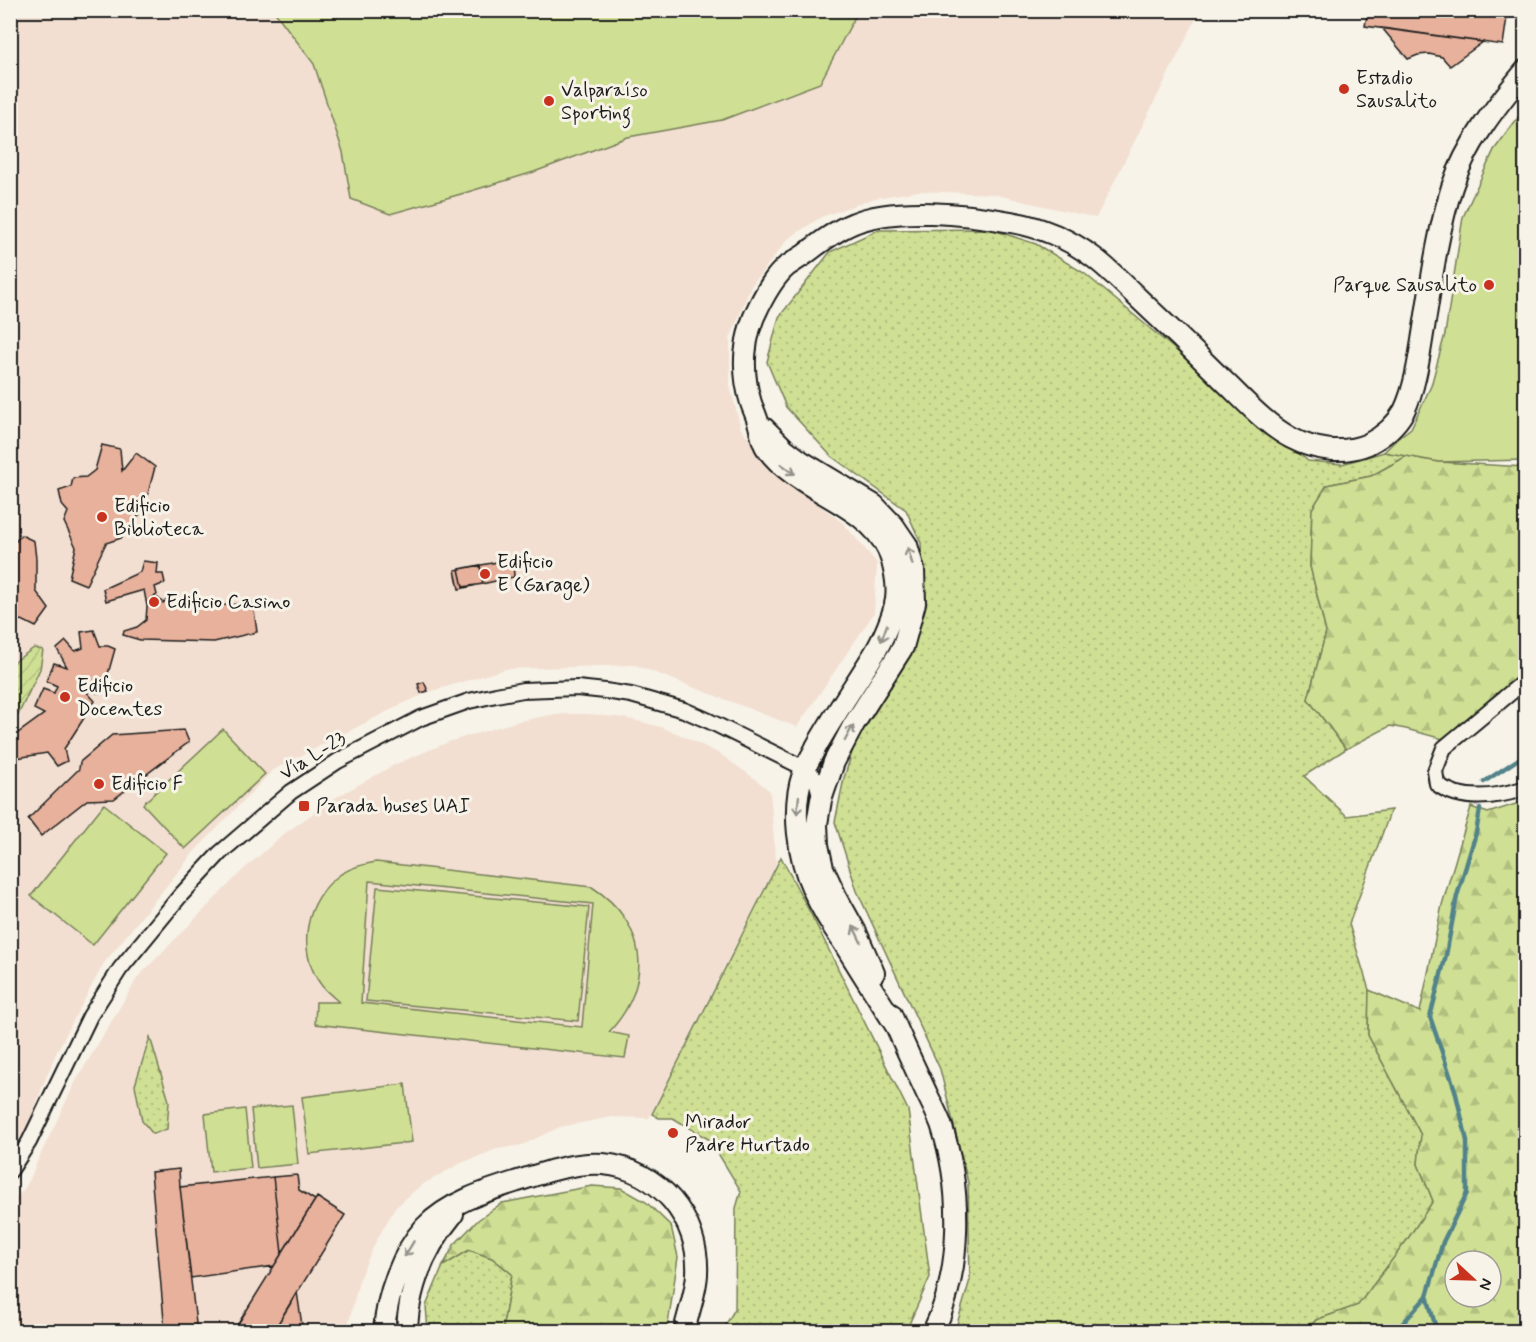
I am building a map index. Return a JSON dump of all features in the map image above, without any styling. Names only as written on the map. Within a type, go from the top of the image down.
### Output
[{"type":"main road","points":[[896,1026],[812,890],[802,855],[796,817],[804,768],[882,640],[896,598],[894,570],[883,541],[869,524],[781,465],[764,445],[746,380],[745,355],[751,320],[766,291],[788,265],[816,245],[852,223],[875,217],[933,213],[977,216],[1027,224],[1051,233],[1089,254],[1114,275],[1257,412],[1286,435],[1306,445],[1329,450],[1354,449],[1371,442],[1387,431],[1403,413],[1413,383],[1445,215],[1454,182],[1472,143],[1493,111],[1526,70]]},
{"type":"main road","points":[[758,422],[785,449],[801,461],[874,505],[894,526],[907,545],[914,570],[915,603],[903,647],[854,724],[834,762],[821,800],[817,824],[818,845],[823,868],[856,932],[940,1123],[951,1163],[956,1194],[952,1271],[943,1308],[933,1332]]},
{"type":"main road","points":[[384,1332],[390,1299],[401,1265],[411,1246],[439,1215],[491,1189],[546,1172],[588,1164],[617,1166],[644,1177],[668,1195],[677,1206],[691,1232],[695,1246],[697,1276],[684,1332]]},
{"type":"main road","points":[[407,1332],[410,1296],[420,1265],[435,1237],[469,1199]]},
{"type":"street","points":[[1526,680],[1444,748],[1435,771],[1437,784],[1445,790],[1472,796],[1505,795],[1526,788]]},
{"type":"street","name":"Vía L-23","points":[[10,1171],[29,1142],[90,1016],[120,969],[180,896],[220,853],[291,792],[338,761],[421,718],[469,701],[514,692],[550,688],[604,691],[631,695],[684,710],[804,768]]},
{"type":"street","points":[[804,768],[819,770],[834,762]]},
{"type":"street","points":[[804,768],[814,775],[821,800]]},
{"type":"shaded area","points":[[11,11],[274,11],[314,64],[343,152],[351,199],[390,214],[534,172],[628,137],[722,120],[820,83],[858,11],[1200,11],[1096,218],[992,194],[919,191],[875,198],[821,217],[788,239],[751,286],[730,339],[730,386],[741,429],[781,475],[843,523],[877,563],[874,613],[797,727],[635,665],[506,669],[432,691],[402,704],[273,770],[194,852],[104,963],[57,1051],[28,1127],[11,1151]]},
{"type":"shaded area","points":[[569,714],[625,718],[661,727],[720,754],[770,791],[776,864],[649,1118],[612,1117],[560,1127],[522,1145],[497,1149],[459,1164],[420,1186],[395,1208],[376,1241],[360,1277],[349,1331],[11,1331],[10,1204],[25,1188],[76,1081],[138,977],[244,869],[284,834],[335,798],[394,765],[451,741],[515,722]]},
{"type":"green space","name":"Valparaíso Sporting","points":[[274,11],[858,11],[820,83],[722,120],[628,137],[534,172],[390,214],[351,199],[343,152],[314,64]]},
{"type":"green space","name":"Parque Sausalito","points":[[1525,108],[1525,460],[1439,462],[1384,452],[1411,428],[1431,386],[1445,334],[1463,217],[1494,150]]},
{"type":"green space","points":[[990,229],[1036,244],[1084,273],[1308,461],[1342,464],[1384,452],[1407,456],[1371,476],[1327,485],[1312,510],[1310,566],[1326,632],[1308,699],[1346,749],[1304,776],[1347,816],[1391,810],[1349,924],[1369,990],[1368,1035],[1421,1135],[1418,1164],[1433,1201],[1358,1306],[1316,1320],[1306,1331],[955,1331],[970,1280],[968,1182],[940,1069],[857,891],[835,822],[844,778],[860,727],[914,644],[924,595],[921,543],[906,510],[831,456],[786,407],[767,362],[779,317],[830,252],[878,230]]},
{"type":"green space","points":[[1407,456],[1439,462],[1525,467],[1525,672],[1443,739],[1390,726],[1346,749],[1308,699],[1326,632],[1310,566],[1312,509],[1327,485],[1371,476]]},
{"type":"green space","points":[[34,648],[43,650],[40,669],[18,715],[11,717],[11,664]]},
{"type":"green space","points":[[223,729],[265,774],[185,849],[143,804]]},
{"type":"green space","points":[[1525,801],[1525,1331],[1306,1331],[1316,1320],[1358,1305],[1433,1201],[1418,1164],[1421,1135],[1368,1035],[1369,990],[1420,1012],[1442,905],[1471,807],[1488,813]]},
{"type":"green space","points":[[104,804],[166,853],[93,945],[31,896]]},
{"type":"green space","points":[[781,857],[908,1110],[930,1277],[906,1331],[722,1331],[735,1309],[736,1208],[741,1191],[710,1140],[673,1118],[659,1118],[652,1114]]},
{"type":"green space","points":[[376,862],[592,887],[611,902],[625,918],[634,936],[638,955],[638,975],[633,994],[609,1032],[629,1036],[625,1058],[315,1024],[316,1002],[339,1002],[322,986],[309,957],[308,926],[312,911],[319,897],[341,874]],"holes":[[[369,881],[593,904],[582,1027],[361,1003]]]},
{"type":"green space","points":[[377,887],[589,907],[578,1021],[366,1001]]},
{"type":"green space","points":[[150,1037],[169,1101],[167,1129],[153,1134],[142,1121],[135,1085]]},
{"type":"green space","points":[[405,1084],[412,1142],[309,1154],[302,1097]]},
{"type":"green space","points":[[292,1105],[298,1164],[257,1168],[251,1109]]},
{"type":"green space","points":[[245,1109],[251,1168],[211,1172],[205,1114]]},
{"type":"green space","points":[[592,1186],[621,1188],[646,1202],[671,1226],[678,1257],[667,1331],[502,1331],[512,1274],[492,1258],[469,1250],[443,1266],[454,1245],[478,1220],[502,1203]]},
{"type":"green space","points":[[469,1250],[492,1258],[512,1274],[502,1331],[428,1331],[426,1306],[443,1266]]},
{"type":"building","points":[[1368,10],[1508,10],[1503,45],[1365,26]]},
{"type":"building","points":[[1382,28],[1483,42],[1450,66],[1442,57],[1429,54],[1408,59]]},
{"type":"building","name":"Edificio Biblioteca","points":[[102,445],[120,449],[122,471],[136,453],[155,467],[144,509],[121,538],[106,543],[86,585],[69,578],[76,547],[64,522],[68,512],[62,505],[59,491],[71,487],[73,478],[86,477],[95,470]]},
{"type":"building","points":[[21,535],[34,541],[36,591],[49,609],[36,627],[22,620],[13,622],[10,626],[10,548]]},
{"type":"building","name":"Edificio E (Garage)","points":[[513,559],[514,577],[459,589],[455,570]]},
{"type":"building","name":"Edificio Casino","points":[[143,561],[158,563],[157,574],[163,574],[165,583],[155,587],[157,595],[150,601],[158,598],[163,603],[171,596],[178,604],[187,605],[253,603],[257,632],[214,642],[140,640],[123,635],[124,631],[137,627],[146,620],[147,606],[144,590],[106,601],[103,589],[140,572]]},
{"type":"building","points":[[480,565],[483,584],[463,587],[459,569]]},
{"type":"building","name":"Edificio Docentes","points":[[94,630],[100,646],[115,649],[106,681],[96,678],[94,685],[102,687],[98,693],[85,690],[95,701],[64,749],[67,761],[57,766],[47,753],[10,759],[10,739],[44,714],[34,709],[43,689],[54,693],[57,686],[46,681],[54,663],[67,667],[57,649],[66,641],[75,651],[83,648],[81,632]]},
{"type":"building","points":[[424,682],[428,691],[421,693],[418,684]]},
{"type":"building","name":"Edificio F","points":[[184,730],[189,742],[114,799],[87,800],[41,836],[28,819],[79,769],[80,762],[112,735]]},
{"type":"building","points":[[179,1169],[197,1332],[165,1332],[151,1172]]},
{"type":"building","points":[[297,1175],[299,1190],[315,1200],[282,1253],[273,1177]]},
{"type":"building","points":[[273,1177],[282,1253],[274,1266],[191,1278],[180,1187]]},
{"type":"building","points":[[317,1197],[345,1215],[273,1332],[233,1332]]},
{"type":"building","points":[[297,1292],[303,1332],[273,1332]]},
{"type":"waterway","points":[[1484,782],[1526,754]]},
{"type":"waterway","points":[[1437,1332],[1427,1296],[1443,1242],[1467,1193],[1467,1141],[1455,1090],[1430,1017],[1446,955],[1457,896],[1476,833],[1480,809]]},
{"type":"waterway","points":[[1395,1332],[1427,1296]]},
{"type":"place","name":"Estadio Sausalito","points":[[1344,89]]},
{"type":"place","name":"Valparaíso Sporting","points":[[549,101]]},
{"type":"place","name":"Parque Sausalito","points":[[1489,285]]},
{"type":"place","name":"Edificio Biblioteca","points":[[102,517]]},
{"type":"place","name":"Edificio E (Garage)","points":[[485,574]]},
{"type":"place","name":"Edificio Casino","points":[[154,602]]},
{"type":"place","name":"Edificio Docentes","points":[[65,697]]},
{"type":"place","name":"Edificio F","points":[[99,784]]},
{"type":"place","name":"Parada buses UAI","points":[[304,806]]},
{"type":"place","name":"Mirador Padre Hurtado","points":[[673,1133]]}]
